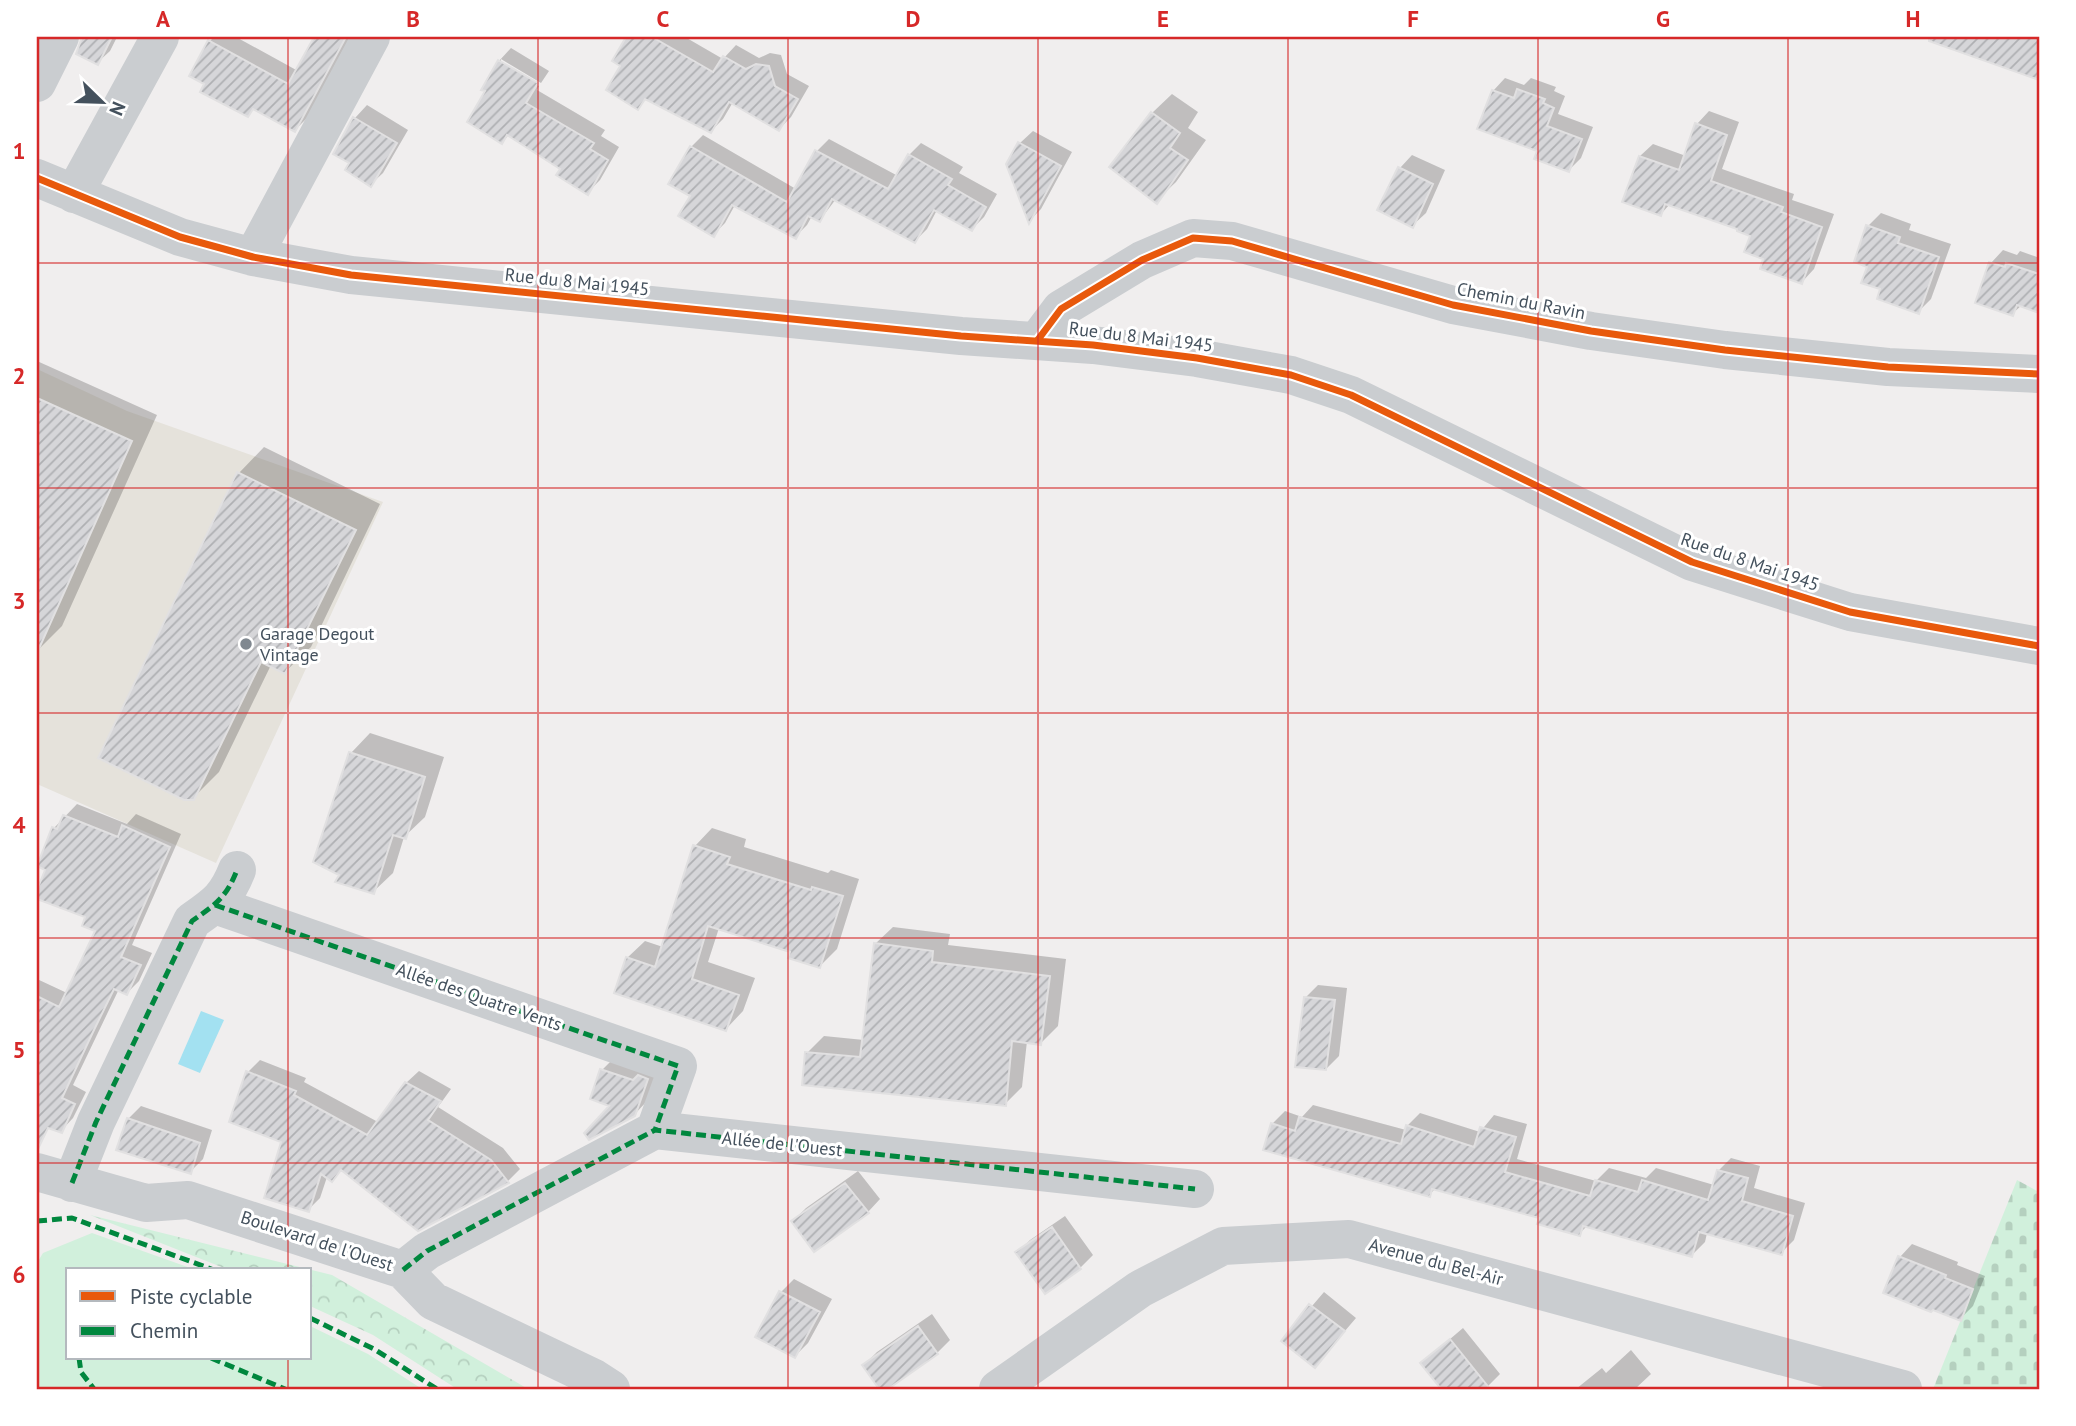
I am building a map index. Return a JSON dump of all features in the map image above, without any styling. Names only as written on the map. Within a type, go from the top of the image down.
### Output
[{"type":"street","points":[[37,83],[60,37]]},
{"type":"street","points":[[74,194],[160,37]]},
{"type":"street","points":[[253,257],[371,37]]},
{"type":"street","name":"Rue du 8 Mai 1945","points":[[37,178],[180,237],[253,257],[351,275],[948,335],[1093,345],[1197,358],[1291,375],[1352,395],[1692,562],[1850,612],[2039,646]]},
{"type":"street","name":"Chemin du Ravin","points":[[1037,341],[1062,309],[1142,260],[1193,238],[1232,241],[1453,306],[1591,331],[1725,350],[1888,367],[2039,374]]},
{"type":"street","points":[[54,1177],[96,1122],[192,921],[229,891],[237,870]]},
{"type":"street","name":"Allée des Quatre Vents","points":[[215,905],[678,1066],[655,1130]]},
{"type":"street","points":[[403,1270],[427,1251],[655,1130]]},
{"type":"street","name":"Allée de l'Ouest","points":[[655,1130],[1195,1189]]},
{"type":"street","name":"Boulevard de l'Ouest","points":[[54,1177],[146,1203],[188,1200],[403,1270],[433,1301],[594,1378],[611,1389]]},
{"type":"street","name":"Avenue du Bel-Air","points":[[998,1389],[1140,1289],[1223,1246],[1349,1239],[1903,1389]]},
{"type":"shaded area","points":[[37,369],[127,411],[383,502],[216,863],[37,784]]},
{"type":"green space","points":[[2017,1180],[2039,1192],[2039,1389],[1933,1389]]},
{"type":"green space","points":[[90,1215],[304,1268],[224,1268]]},
{"type":"green space","points":[[92,1233],[190,1268],[66,1268],[66,1360],[312,1360],[312,1327],[368,1354],[422,1389],[37,1389],[37,1263],[43,1253]]},
{"type":"green space","points":[[312,1270],[332,1275],[528,1389],[457,1389],[373,1335],[312,1307]]},
{"type":"water","points":[[201,1011],[224,1020],[200,1073],[178,1064]]},
{"type":"building","points":[[82,37],[112,37],[98,65],[76,54]]},
{"type":"building","points":[[314,37],[346,37],[295,132],[253,109],[248,117],[200,92],[204,84],[189,76],[208,40],[288,84]]},
{"type":"building","points":[[626,37],[652,37],[713,72],[723,56],[746,69],[756,64],[769,66],[775,86],[798,99],[779,131],[729,102],[711,133],[645,99],[638,110],[606,90],[620,66],[612,61]]},
{"type":"building","points":[[1929,37],[2039,37],[2039,80],[1929,41]]},
{"type":"building","points":[[498,60],[538,83],[526,103],[594,143],[590,149],[608,160],[588,195],[556,175],[560,169],[507,135],[502,144],[467,122],[485,91],[481,90]]},
{"type":"building","points":[[1517,89],[1545,99],[1543,103],[1554,108],[1547,126],[1582,139],[1569,172],[1534,159],[1537,151],[1477,129],[1492,90],[1514,98]]},
{"type":"building","points":[[1151,112],[1180,133],[1170,148],[1188,160],[1157,204],[1109,167]]},
{"type":"building","points":[[353,117],[397,143],[371,187],[345,170],[349,163],[333,154]]},
{"type":"building","points":[[1695,123],[1727,135],[1711,181],[1783,207],[1781,212],[1822,227],[1802,284],[1760,269],[1763,259],[1744,252],[1750,236],[1737,229],[1665,204],[1661,216],[1622,202],[1639,156],[1679,170]]},
{"type":"building","points":[[1018,142],[1061,166],[1029,224],[1006,164]]},
{"type":"building","points":[[690,146],[787,202],[815,150],[888,189],[908,154],[952,179],[948,185],[986,207],[972,231],[934,210],[915,243],[832,199],[820,222],[808,216],[796,239],[732,205],[714,237],[678,216],[690,196],[668,184]]},
{"type":"building","points":[[1398,167],[1433,184],[1413,228],[1377,210]]},
{"type":"building","points":[[1866,225],[1900,237],[1898,243],[1939,257],[1919,314],[1877,299],[1880,289],[1861,283],[1867,267],[1854,262]]},
{"type":"building","points":[[1989,262],[2005,267],[2006,263],[2039,274],[2039,313],[2017,305],[2013,316],[1975,303]]},
{"type":"building","points":[[37,398],[132,441],[37,653]]},
{"type":"building","points":[[237,472],[356,530],[285,674],[261,662],[194,800],[184,800],[98,758]]},
{"type":"building","points":[[349,752],[425,777],[406,839],[393,835],[374,894],[335,882],[339,875],[313,862]]},
{"type":"building","points":[[63,815],[118,837],[122,825],[170,847],[121,957],[141,965],[127,995],[114,989],[93,1032],[62,1098],[75,1104],[62,1133],[48,1128],[37,1151],[37,996],[59,1007],[95,931],[82,926],[85,917],[37,899],[37,890],[45,870],[37,866],[52,827],[57,829]]},
{"type":"building","points":[[693,845],[730,857],[727,864],[811,890],[812,887],[843,896],[820,968],[788,958],[790,952],[708,926],[692,979],[739,995],[726,1031],[614,993],[626,957],[655,967]]},
{"type":"building","points":[[874,943],[933,951],[932,962],[1050,976],[1041,1045],[1012,1041],[1006,1106],[802,1085],[805,1052],[860,1057]]},
{"type":"building","points":[[1304,997],[1335,1000],[1326,1070],[1295,1067]]},
{"type":"building","points":[[600,1069],[633,1080],[638,1075],[648,1079],[635,1116],[589,1140],[584,1133],[609,1106],[590,1099]]},
{"type":"building","points":[[246,1071],[296,1091],[294,1095],[367,1135],[405,1082],[441,1101],[428,1120],[491,1160],[509,1183],[418,1231],[341,1170],[332,1182],[321,1174],[309,1212],[264,1198],[281,1142],[229,1122]]},
{"type":"building","points":[[1299,1117],[1401,1144],[1406,1125],[1474,1147],[1480,1127],[1516,1137],[1505,1172],[1590,1196],[1595,1180],[1638,1192],[1642,1180],[1708,1200],[1717,1170],[1748,1178],[1742,1201],[1793,1216],[1782,1255],[1699,1232],[1692,1257],[1583,1226],[1580,1236],[1537,1224],[1539,1218],[1432,1189],[1430,1197],[1263,1150],[1271,1123],[1295,1131]]},
{"type":"building","points":[[127,1118],[200,1143],[191,1174],[116,1150]]},
{"type":"building","points":[[845,1183],[869,1213],[814,1252],[791,1221]]},
{"type":"building","points":[[1052,1227],[1081,1269],[1045,1294],[1015,1252]]},
{"type":"building","points":[[1898,1256],[1973,1289],[1961,1321],[1883,1293]]},
{"type":"building","points":[[779,1291],[820,1312],[795,1358],[755,1337]]},
{"type":"building","points":[[1309,1304],[1345,1331],[1315,1368],[1281,1341]]},
{"type":"building","points":[[918,1326],[938,1354],[888,1389],[879,1389],[862,1365]]},
{"type":"building","points":[[1450,1339],[1490,1389],[1441,1389],[1420,1363]]},
{"type":"marked path","points":[[72,1183],[96,1122],[192,921],[219,900],[237,870]]},
{"type":"marked path","points":[[215,905],[678,1066],[655,1130]]},
{"type":"marked path","points":[[403,1270],[427,1251],[655,1130],[1195,1189]]},
{"type":"marked path","points":[[37,1221],[72,1218],[209,1268]]},
{"type":"marked path","points":[[312,1319],[374,1349],[437,1389]]},
{"type":"marked path","points":[[79,1360],[81,1372],[94,1389]]},
{"type":"marked path","points":[[216,1360],[285,1389]]},
{"type":"cycle path","points":[[37,178],[180,237],[253,257],[351,275],[961,336],[1093,345],[1197,358],[1291,375],[1351,395],[1692,562],[1850,612],[2039,646]]},
{"type":"cycle path","points":[[1037,341],[1061,309],[1142,260],[1193,238],[1232,241],[1453,305],[1591,331],[1725,350],[1888,367],[2039,374]]},
{"type":"place","name":"Garage Degout Vintage","points":[[246,644]]}]
